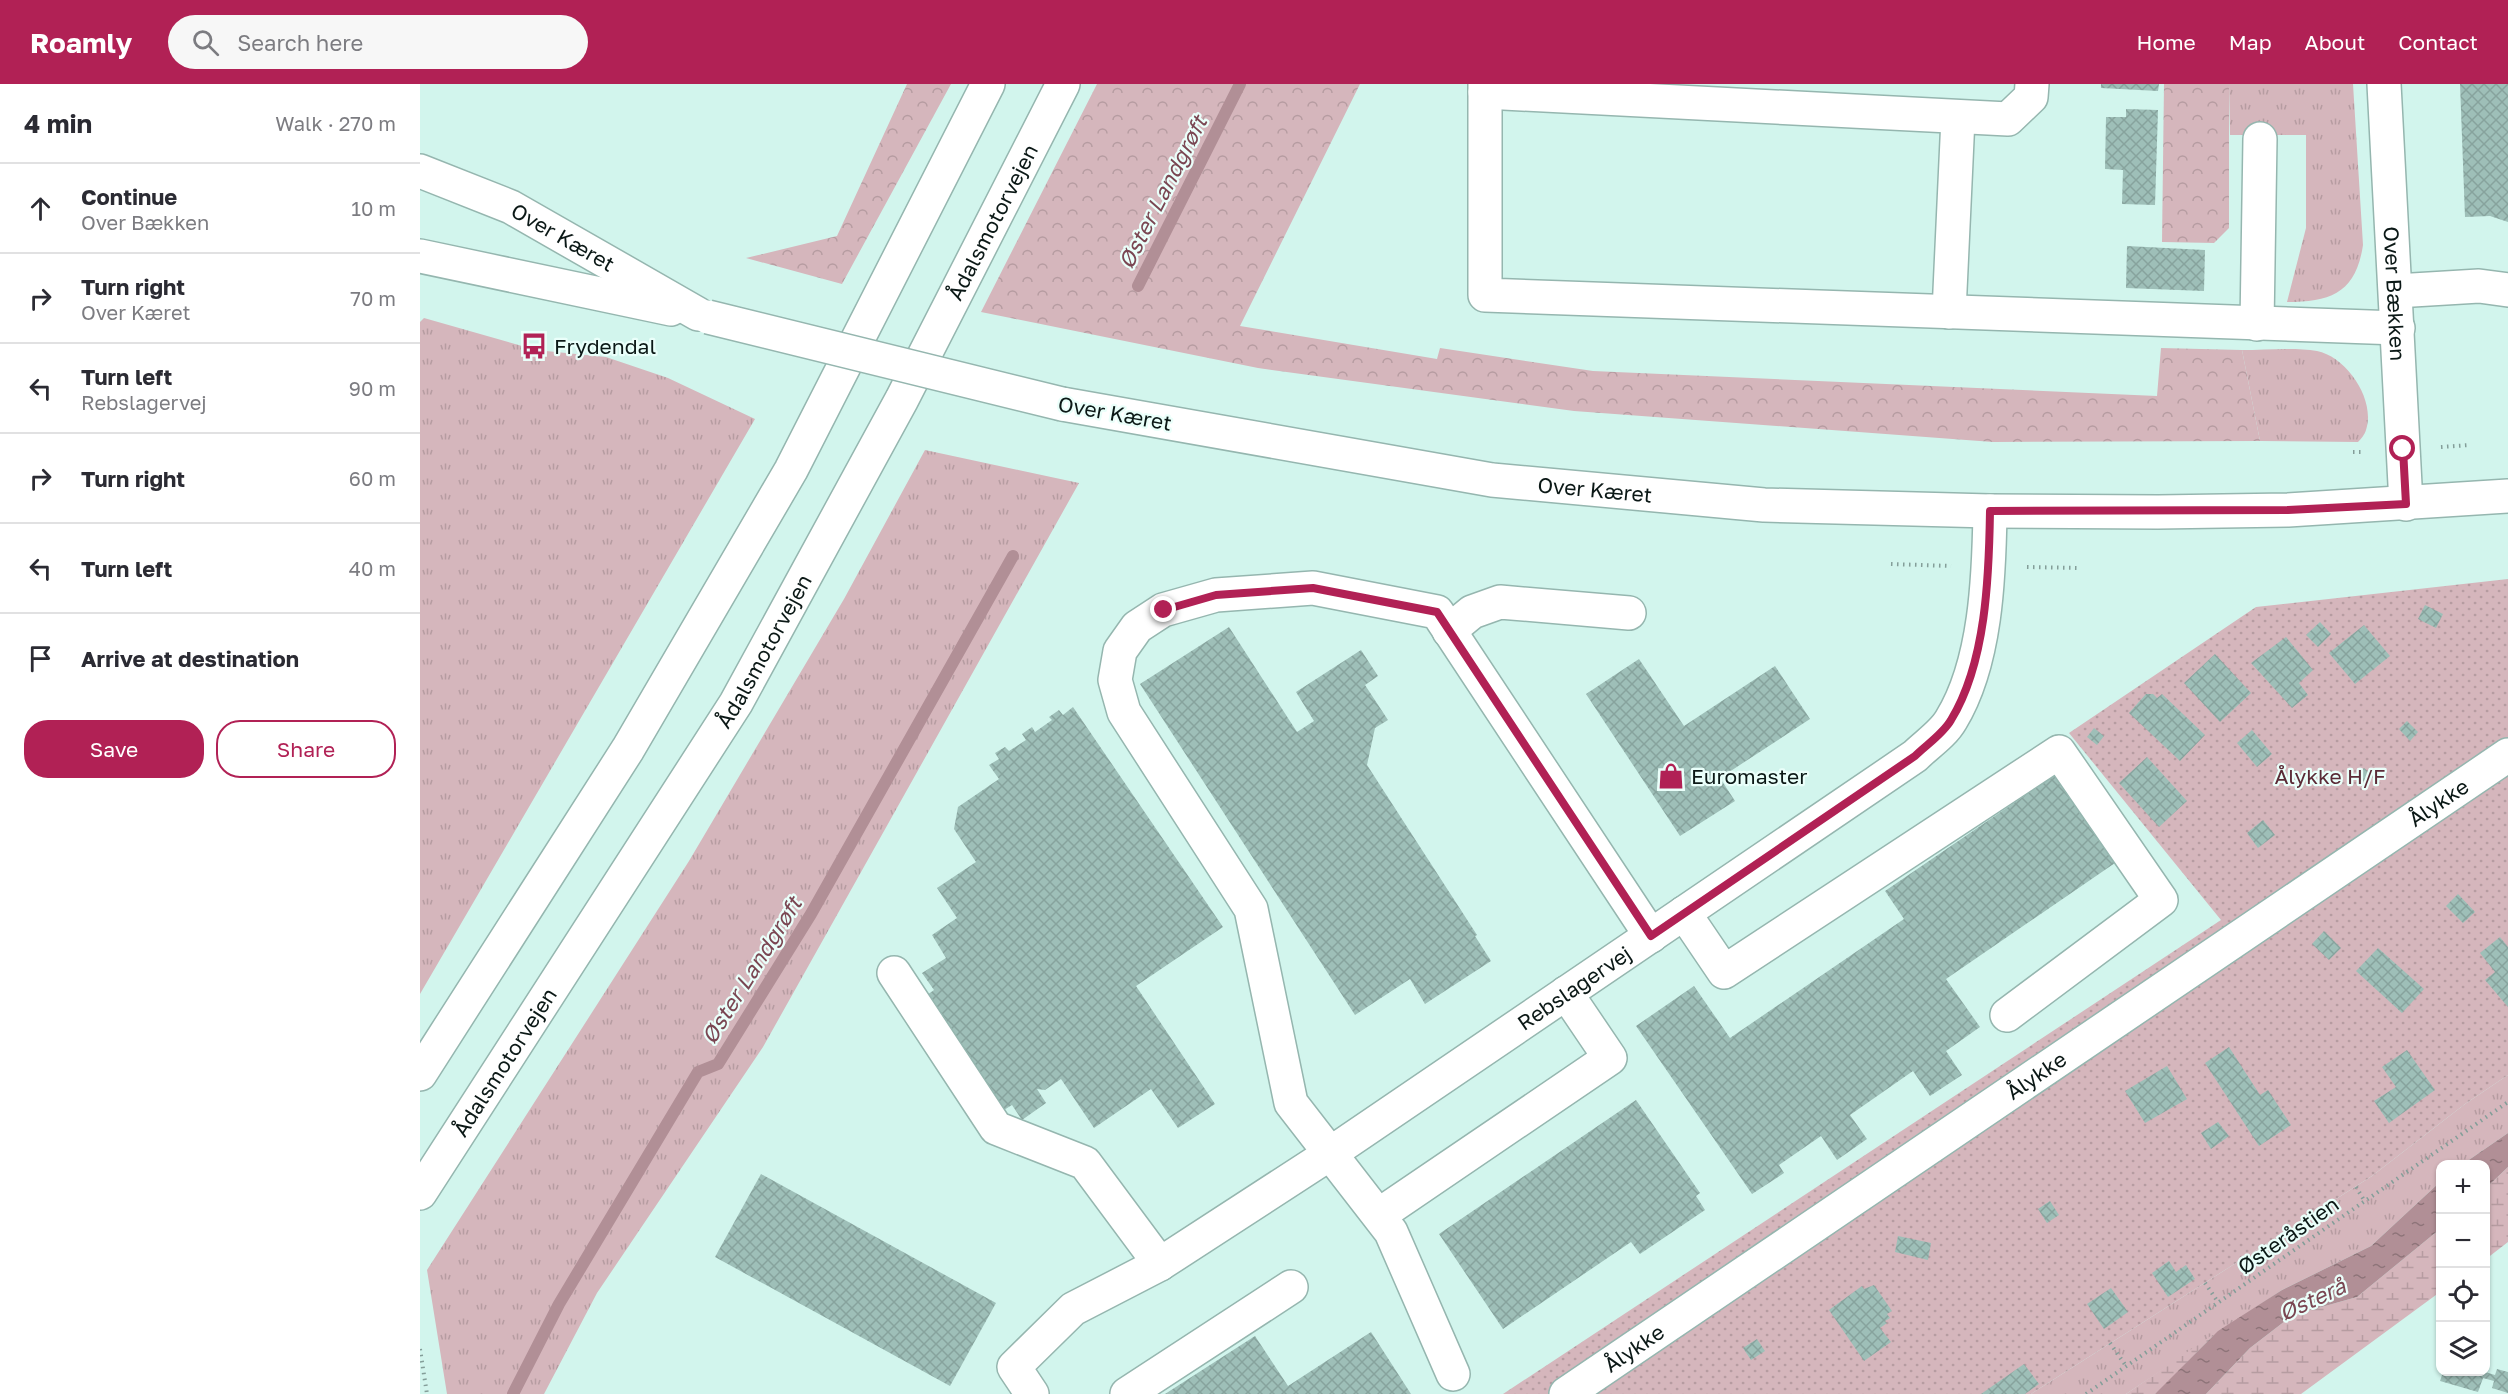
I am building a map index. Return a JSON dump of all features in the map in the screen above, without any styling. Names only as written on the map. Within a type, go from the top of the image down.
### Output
[{"type":"main road","points":[[420,1074],[628,749],[791,470],[988,84]]},
{"type":"main road","name":"Ådalsmotorvejen","points":[[420,1193],[736,703],[902,399],[1063,84]]},
{"type":"main road","points":[[2032,84],[2031,98],[2008,120],[1485,88],[1485,294],[2398,328]]},
{"type":"main road","name":"Over Bækken","points":[[2384,84],[2406,504]]},
{"type":"main road","points":[[1949,312],[1958,118]]},
{"type":"main road","points":[[2257,324],[2260,139]]},
{"type":"main road","name":"Over Kæret","points":[[420,171],[511,207],[703,316]]},
{"type":"main road","name":"Over Kæret","points":[[420,256],[703,316],[1062,404],[1492,480],[1764,504],[1990,511],[2264,510],[2406,504],[2508,496]]},
{"type":"main road","points":[[2396,291],[2480,286],[2508,290]]},
{"type":"main road","name":"Rebslagervej","points":[[1032,1394],[1014,1367],[1073,1309],[1160,1264],[1331,1153],[1915,756],[1950,722],[1972,675],[1989,561],[1990,511]]},
{"type":"main road","points":[[1453,1374],[1392,1232],[1291,1103],[1251,909],[1124,712],[1115,680],[1120,651],[1137,627],[1164,610],[1216,595],[1313,588],[1437,612],[1651,936]]},
{"type":"main road","points":[[1449,630],[1472,612],[1500,603],[1629,613]]},
{"type":"main road","points":[[1684,913],[1724,972],[2060,752],[2161,900],[2007,1015]]},
{"type":"main road","name":"Ålykke","points":[[1566,1394],[2508,755]]},
{"type":"main road","points":[[894,973],[996,1128],[1085,1163],[1160,1264]]},
{"type":"main road","points":[[1379,1215],[1610,1058],[1566,993]]},
{"type":"main road","points":[[1126,1394],[1291,1287]]},
{"type":"path","name":"Østeråstien","points":[[2086,1394],[2508,1102]]},
{"type":"path","points":[[2356,1187],[2364,1200]]},
{"type":"path","points":[[2205,1282],[2218,1302]]},
{"type":"path","points":[[2110,1343],[2126,1366]]},
{"type":"path","points":[[420,1349],[427,1394]]},
{"type":"green space","points":[[907,84],[951,84],[842,284],[746,258],[837,236]]},
{"type":"green space","points":[[1097,84],[1360,84],[1240,326],[1437,359],[1440,348],[1593,371],[2157,396],[2161,348],[2242,350],[2260,441],[1993,442],[1574,411],[1258,368],[981,312]]},
{"type":"green space","points":[[2164,84],[2229,84],[2229,228],[2214,243],[2162,242]]},
{"type":"green space","points":[[2229,84],[2353,84],[2363,245],[2360,261],[2354,274],[2348,284],[2339,291],[2317,300],[2287,302],[2306,228],[2306,135],[2230,135]]},
{"type":"green space","points":[[424,318],[536,350],[606,357],[668,378],[755,419],[420,994],[420,322]]},
{"type":"green space","points":[[2242,350],[2317,351],[2339,362],[2357,382],[2363,393],[2368,418],[2363,436],[2358,442],[2260,441]]},
{"type":"green space","points":[[925,450],[1079,483],[763,1047],[597,1293],[544,1394],[447,1394],[427,1270],[689,861],[844,599]]},
{"type":"green space","name":"Ålykke H/F","points":[[2508,579],[2508,1075],[2465,1104],[2372,1176],[2031,1394],[1503,1394],[2221,920],[2069,733],[2256,607]]},
{"type":"green space","points":[[2508,1075],[2508,1133],[2469,1160],[2436,1160],[2436,1186],[2371,1246],[2282,1290],[2126,1394],[2031,1394],[2372,1176],[2465,1104]]},
{"type":"green space","points":[[2508,1167],[2508,1242],[2490,1256],[2490,1214],[2490,1184]]},
{"type":"green space","points":[[2436,1232],[2436,1295],[2301,1394],[2206,1394],[2250,1348],[2293,1315],[2357,1297]]},
{"type":"green space","points":[[2218,1331],[2155,1394],[2126,1394]]},
{"type":"water","points":[[2508,1133],[2508,1167],[2490,1184],[2490,1160],[2469,1160]]},
{"type":"water","name":"Østerå","points":[[2436,1186],[2436,1232],[2357,1297],[2293,1315],[2250,1348],[2206,1394],[2155,1394],[2218,1331],[2282,1290],[2371,1246]]},
{"type":"building","points":[[2101,84],[2159,84],[2158,91],[2101,88]]},
{"type":"building","points":[[2460,84],[2508,84],[2508,222],[2490,216],[2465,217]]},
{"type":"building","points":[[2126,109],[2158,110],[2155,205],[2122,204],[2123,170],[2105,169],[2106,117],[2126,117]]},
{"type":"building","points":[[2127,246],[2205,250],[2204,291],[2126,288]]},
{"type":"building","points":[[2425,605],[2443,614],[2436,628],[2418,619]]},
{"type":"building","points":[[2320,622],[2331,634],[2318,647],[2306,635]]},
{"type":"building","points":[[2364,625],[2390,656],[2355,684],[2329,653]]},
{"type":"building","points":[[1229,627],[1297,732],[1314,721],[1296,692],[1361,650],[1378,676],[1365,685],[1388,720],[1375,728],[1367,765],[1477,935],[1475,936],[1491,961],[1425,1004],[1410,979],[1355,1015],[1140,684]]},
{"type":"building","points":[[2286,637],[2313,670],[2299,683],[2308,695],[2292,708],[2251,663]]},
{"type":"building","points":[[2215,654],[2251,693],[2220,722],[2184,683]]},
{"type":"building","points":[[1639,659],[1684,726],[1775,666],[1810,719],[1720,778],[1735,801],[1680,836],[1586,694]]},
{"type":"building","points":[[2146,694],[2153,694],[2157,698],[2162,694],[2205,735],[2180,761],[2129,713]]},
{"type":"building","points":[[1073,707],[1223,927],[1136,986],[1215,1104],[1178,1128],[1151,1089],[1094,1128],[1061,1079],[1045,1090],[1037,1089],[1046,1103],[1022,1120],[1012,1105],[1004,1110],[927,995],[934,990],[922,973],[946,958],[932,935],[957,918],[937,888],[976,862],[954,829],[958,807],[999,779],[989,765],[999,759],[995,753],[1005,747],[1009,751],[1026,740],[1022,734],[1032,727],[1035,732],[1052,720],[1049,717],[1059,710],[1063,715]]},
{"type":"building","points":[[2407,721],[2418,732],[2410,741],[2399,729]]},
{"type":"building","points":[[2094,728],[2104,736],[2097,745],[2087,737]]},
{"type":"building","points":[[2252,730],[2272,754],[2257,767],[2237,743]]},
{"type":"building","points":[[2147,757],[2187,801],[2159,827],[2119,783]]},
{"type":"building","points":[[2364,768],[2373,776],[2367,784],[2356,776]]},
{"type":"building","points":[[2055,775],[2115,863],[1946,979],[1980,1027],[1946,1051],[1962,1075],[1930,1096],[1913,1071],[1850,1115],[1867,1139],[1837,1160],[1821,1136],[1779,1165],[1784,1173],[1752,1194],[1636,1026],[1694,986],[1730,1038],[1904,919],[1885,891]]},
{"type":"building","points":[[2263,820],[2275,835],[2258,848],[2247,833]]},
{"type":"building","points":[[2458,894],[2475,912],[2463,923],[2446,906]]},
{"type":"building","points":[[2324,931],[2341,948],[2329,960],[2312,944]]},
{"type":"building","points":[[2500,937],[2508,947],[2508,1007],[2485,980],[2495,972],[2480,953]]},
{"type":"building","points":[[2378,948],[2424,989],[2402,1013],[2356,971]]},
{"type":"building","points":[[2229,1047],[2260,1095],[2268,1090],[2291,1125],[2259,1146],[2205,1063]]},
{"type":"building","points":[[2407,1050],[2435,1090],[2389,1123],[2374,1101],[2396,1087],[2382,1067]]},
{"type":"building","points":[[2167,1066],[2187,1099],[2145,1123],[2125,1091]]},
{"type":"building","points":[[1636,1100],[1700,1193],[1696,1196],[1705,1210],[1640,1254],[1631,1242],[1503,1329],[1439,1234]]},
{"type":"building","points":[[2218,1122],[2229,1136],[2211,1149],[2201,1133]]},
{"type":"building","points":[[761,1174],[996,1303],[950,1386],[715,1257]]},
{"type":"building","points":[[2050,1201],[2059,1215],[2047,1223],[2038,1209]]},
{"type":"building","points":[[1898,1236],[1931,1243],[1928,1260],[1895,1252]]},
{"type":"building","points":[[2169,1261],[2176,1272],[2186,1265],[2195,1279],[2168,1297],[2152,1273]]},
{"type":"building","points":[[1874,1285],[1892,1311],[1887,1314],[1890,1318],[1885,1321],[1887,1323],[1880,1328],[1891,1342],[1864,1361],[1829,1310],[1862,1286],[1864,1289]]},
{"type":"building","points":[[2111,1288],[2128,1312],[2104,1329],[2087,1304]]},
{"type":"building","points":[[1371,1332],[1411,1394],[1165,1394],[1255,1336],[1288,1386]]},
{"type":"building","points":[[1757,1339],[1765,1351],[1751,1360],[1743,1348]]},
{"type":"building","points":[[2024,1364],[2039,1384],[2025,1394],[1981,1394]]},
{"type":"building","points":[[2497,1369],[2508,1372],[2508,1393],[2492,1388],[2494,1381],[2483,1378],[2478,1392],[2440,1381],[2442,1376],[2495,1375]]},
{"type":"waterway","name":"Øster Landgrøft","points":[[1138,286],[1240,84]]},
{"type":"waterway","name":"Øster Landgrøft","points":[[513,1394],[559,1304],[698,1072],[718,1064],[811,914],[1013,556]]},
{"type":"place","name":"Frydendal","points":[[534,346]]},
{"type":"place","name":"Euromaster","points":[[1671,776]]},
{"type":"route","points":[[1164,610],[1216,595],[1313,588],[1437,612],[1651,936],[1915,756],[1950,722],[1972,675],[1989,561],[1990,511],[2288,510],[2406,504],[2403,449]]}]
